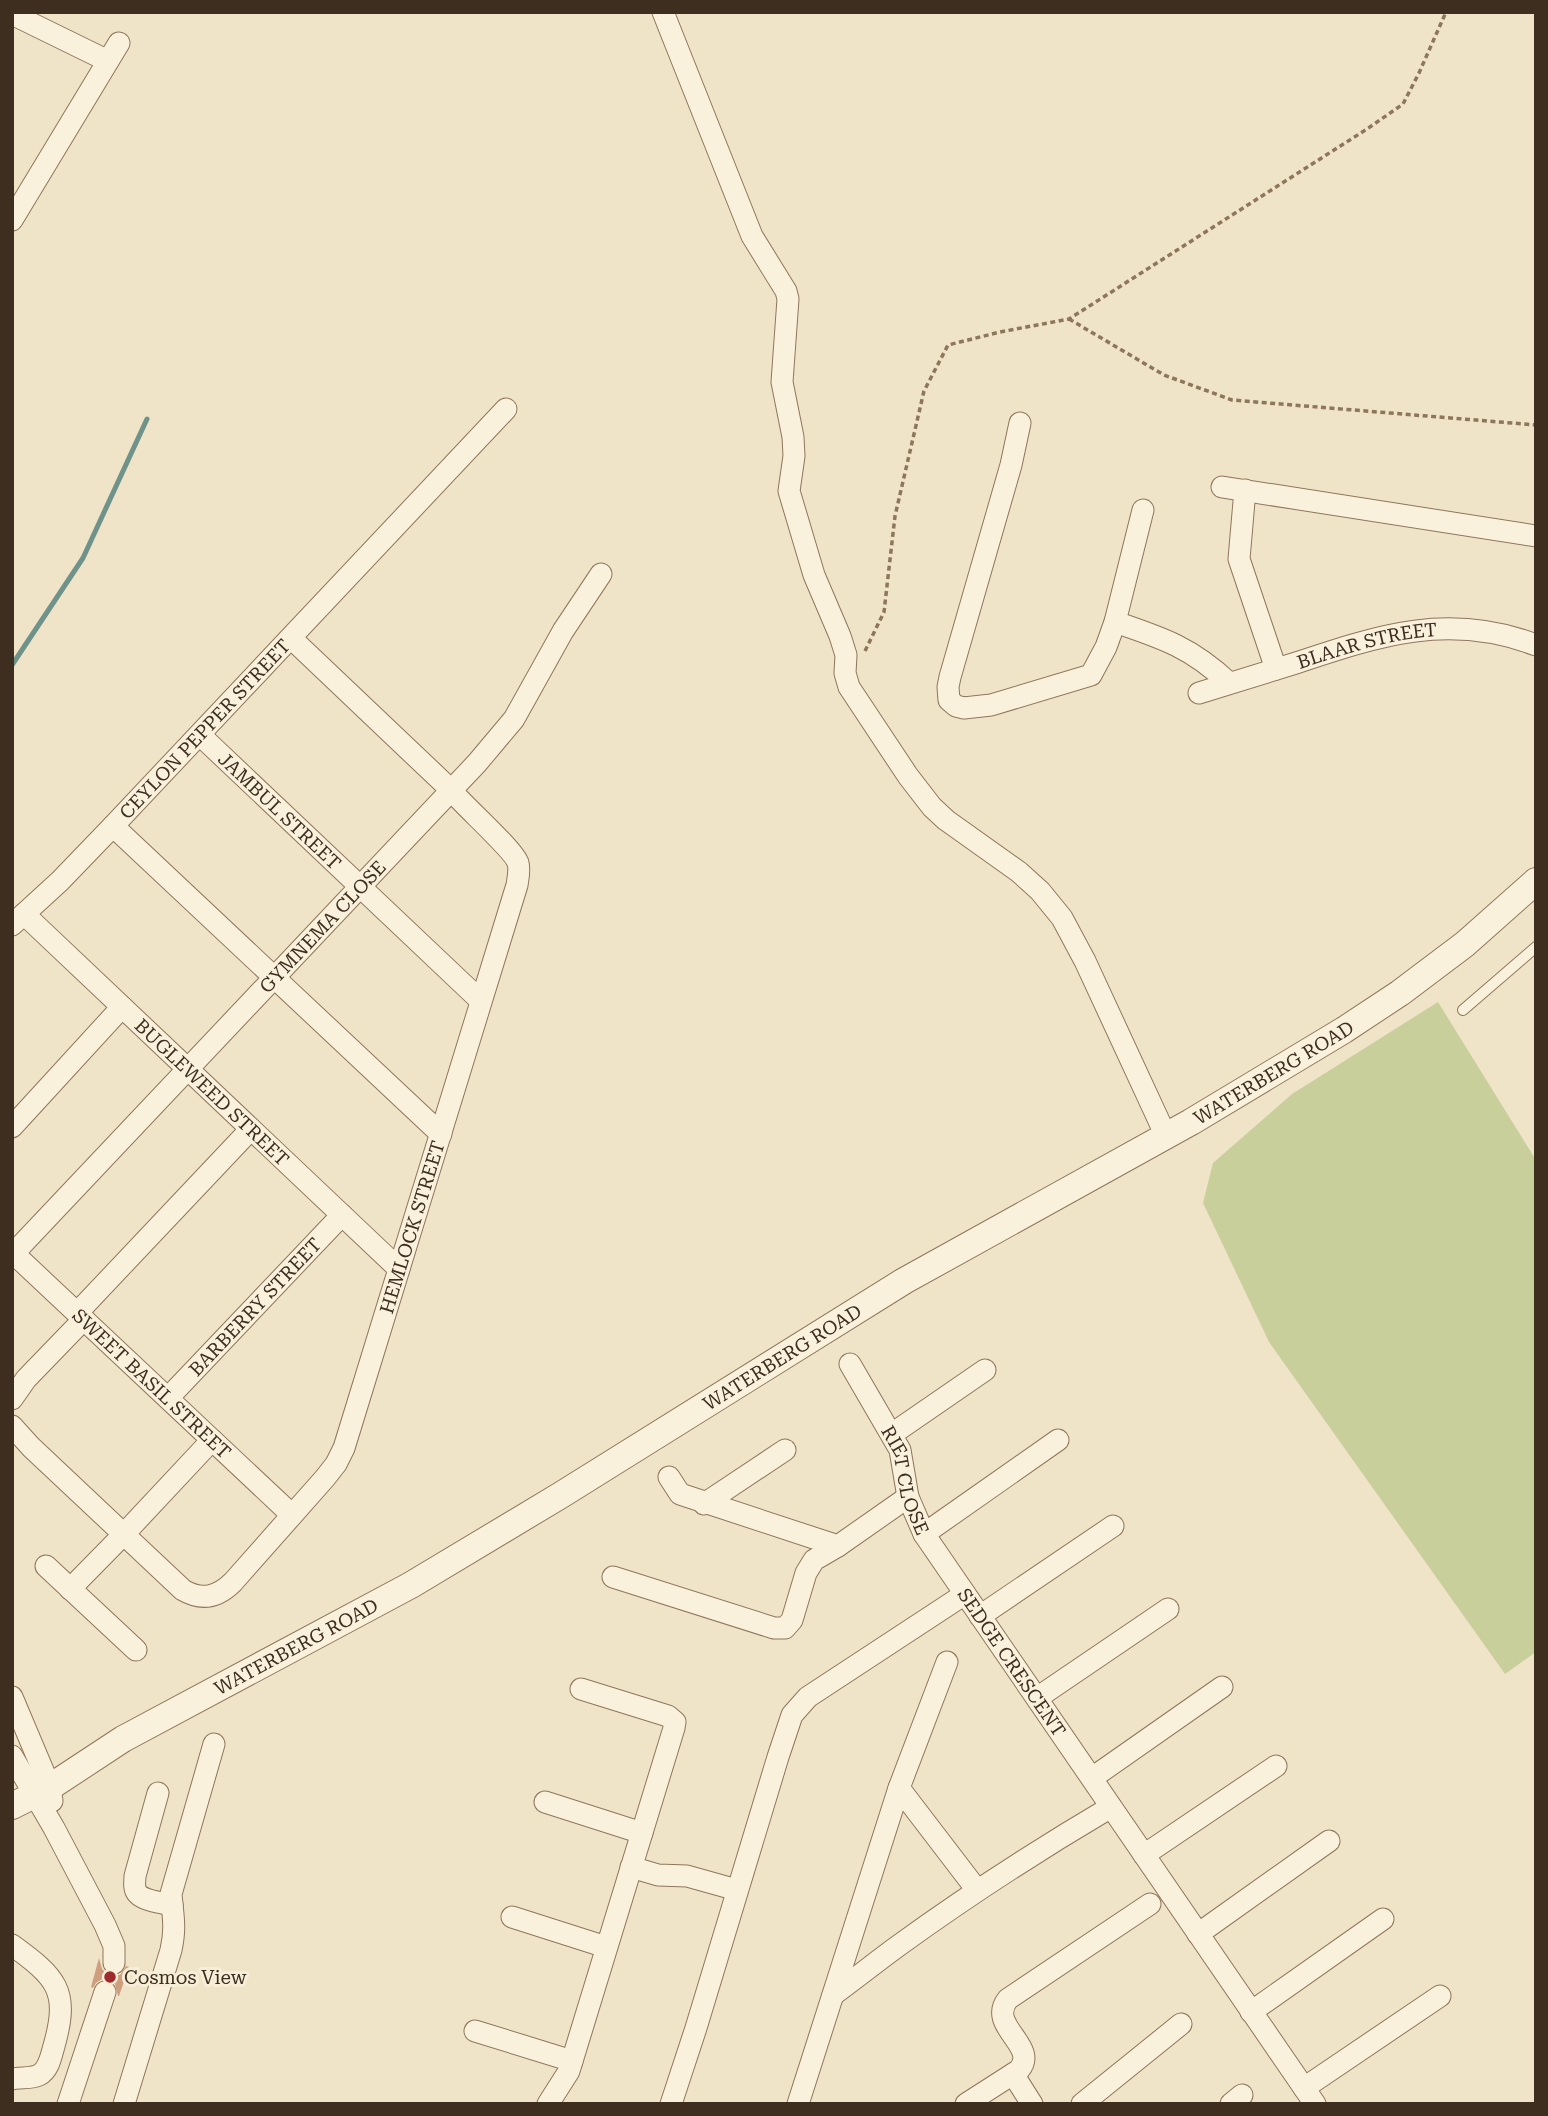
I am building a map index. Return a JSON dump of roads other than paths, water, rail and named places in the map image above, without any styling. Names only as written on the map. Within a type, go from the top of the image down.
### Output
[{"type":"street","points":[[663,12],[751,236],[786,291],[782,382],[794,456],[789,491],[814,575],[846,654],[845,673],[849,687],[908,776],[932,807],[952,825],[1019,872],[1040,891],[1062,918],[1085,961],[1166,1136]]},
{"type":"street","points":[[12,14],[113,52],[19,195],[12,220]]},
{"type":"street","name":"CEYLON PEPPER STREET","points":[[18,919],[60,881],[113,826],[506,409]]},
{"type":"street","points":[[1020,423],[1012,465],[950,677],[949,700],[956,706],[969,709],[991,705],[1091,675],[1115,622],[1143,510]]},
{"type":"street","points":[[1222,486],[1536,536]]},
{"type":"street","points":[[1245,490],[1239,559],[1276,669]]},
{"type":"street","name":"GYMNEMA CLOSE","points":[[13,1253],[361,886],[514,719],[563,631],[601,574]]},
{"type":"street","points":[[1115,622],[1157,636],[1192,652],[1229,683]]},
{"type":"street","name":"BLAAR STREET","points":[[1199,693],[1389,634],[1423,629],[1485,632],[1536,645]]},
{"type":"street","name":"HEMLOCK STREET","points":[[12,1426],[183,1590],[196,1596],[213,1595],[233,1582],[336,1464],[344,1448],[517,885],[519,864],[510,851],[451,790],[291,638]]},
{"type":"street","name":"JAMBUL STREET","points":[[200,735],[481,1001]]},
{"type":"street","points":[[113,826],[441,1134]]},
{"type":"street","name":"WATERBERG ROAD","points":[[32,1796],[123,1739],[411,1585],[561,1495],[904,1281],[1166,1136],[1343,1030],[1400,993],[1465,944],[1536,881]]},
{"type":"street","name":"BUGLEWEED STREET","points":[[18,919],[122,1007],[399,1269]]},
{"type":"street","points":[[12,1127],[122,1007]]},
{"type":"street","points":[[12,1399],[80,1316],[251,1129]]},
{"type":"street","name":"BARBERRY STREET","points":[[168,1398],[342,1214]]},
{"type":"street","name":"SWEET BASIL STREET","points":[[13,1253],[292,1516]]},
{"type":"street","name":"RIET CLOSE","points":[[850,1364],[900,1450],[908,1497],[924,1534],[965,1594]]},
{"type":"street","points":[[892,1434],[985,1370]]},
{"type":"street","points":[[70,1589],[212,1440]]},
{"type":"street","points":[[924,1534],[1058,1440]]},
{"type":"street","points":[[704,1504],[785,1450]]},
{"type":"street","points":[[668,1478],[680,1494],[704,1504],[838,1546]]},
{"type":"street","points":[[613,1577],[780,1629],[785,1628],[792,1620],[806,1573],[814,1560],[908,1497]]},
{"type":"street","points":[[980,1616],[1113,1526]]},
{"type":"street","points":[[46,1566],[136,1650]]},
{"type":"street","name":"SEDGE CRESCENT","points":[[674,2102],[786,1730],[797,1707],[826,1684],[965,1594],[1310,2096]]},
{"type":"street","points":[[1037,1698],[1168,1609]]},
{"type":"street","points":[[798,2104],[900,1788],[947,1662]]},
{"type":"street","points":[[1092,1778],[1222,1687]]},
{"type":"street","points":[[548,2104],[572,2062],[675,1722],[668,1716],[581,1689]]},
{"type":"street","points":[[12,1697],[32,1796]]},
{"type":"street","points":[[124,2104],[175,1934],[171,1894],[173,1883],[214,1744]]},
{"type":"street","points":[[12,1756],[32,1796],[54,1828],[114,1946],[114,1963]]},
{"type":"street","points":[[1144,1855],[1276,1766]]},
{"type":"street","points":[[900,1788],[977,1890]]},
{"type":"street","points":[[158,1793],[135,1876],[135,1888],[142,1896],[172,1905]]},
{"type":"street","points":[[545,1802],[642,1833]]},
{"type":"street","points":[[833,1995],[977,1890],[1111,1807]]},
{"type":"street","points":[[1198,1934],[1329,1841]]},
{"type":"street","points":[[631,1867],[658,1875],[687,1876],[737,1890]]},
{"type":"street","points":[[966,2104],[1022,2067],[1024,2058],[1021,2049],[1002,2017],[1004,2004],[1150,1904]]},
{"type":"street","points":[[512,1917],[606,1947]]},
{"type":"street","points":[[1251,2012],[1383,1919]]},
{"type":"street","points":[[12,1945],[43,1967],[58,1990],[61,2004],[57,2035],[45,2070],[36,2077],[12,2079]]},
{"type":"street","points":[[68,2104],[105,1992]]},
{"type":"street","points":[[1310,2096],[1440,1996]]},
{"type":"street","points":[[1082,2104],[1181,2024]]},
{"type":"street","points":[[475,2031],[572,2062]]},
{"type":"street","points":[[1013,2074],[1032,2104]]},
{"type":"lane","points":[[1463,1010],[1536,947]]},
{"type":"waterway","points":[[12,665],[83,558],[147,419]]},
{"type":"place","name":"Cosmos View","points":[[110,1977]]}]
